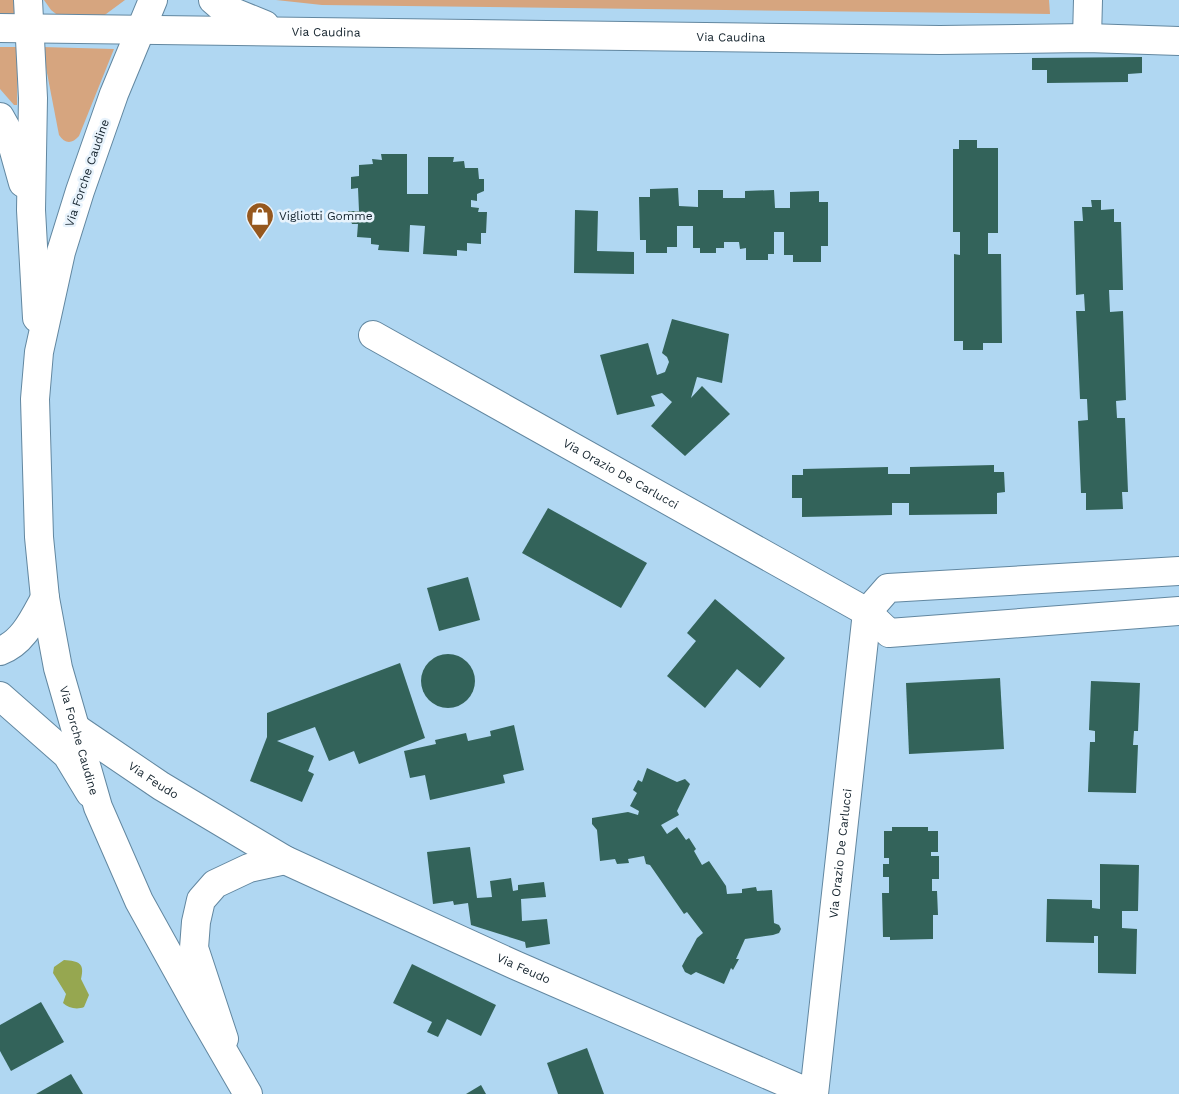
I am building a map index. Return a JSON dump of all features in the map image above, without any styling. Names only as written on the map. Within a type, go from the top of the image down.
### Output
[{"type":"street","name":"Via Forche Caudine","points":[[28,0],[33,98],[31,210],[39,352]]},
{"type":"street","name":"Via Forche Caudine","points":[[153,0],[114,94],[61,252],[39,352],[35,399],[39,537],[45,598],[58,668],[98,807],[139,901],[242,1084]]},
{"type":"street","name":"Via Caudina","points":[[213,0],[221,7],[237,15],[283,32]]},
{"type":"street","points":[[1087,38],[1088,0]]},
{"type":"street","name":"Via Caudina","points":[[0,28],[940,40],[1087,38],[1179,41]]},
{"type":"street","points":[[0,116],[9,133],[31,210]]},
{"type":"street","name":"Via Orazio De Carlucci","points":[[373,335],[866,612],[889,633],[1179,611]]},
{"type":"street","points":[[866,612],[888,588],[1179,571]]},
{"type":"street","points":[[0,651],[9,648],[26,631],[45,598]]},
{"type":"street","name":"Via Orazio De Carlucci","points":[[813,1094],[866,612]]},
{"type":"street","points":[[0,696],[67,755],[98,807]]},
{"type":"street","name":"Via Feudo","points":[[77,729],[161,786],[285,860],[515,965],[762,1083],[813,1094]]},
{"type":"street","points":[[242,1084],[194,948],[196,922],[201,900],[215,884],[250,868],[285,860]]},
{"type":"shaded area","points":[[0,0],[15,0],[16,19],[0,19]]},
{"type":"shaded area","points":[[44,0],[125,0],[102,17],[60,17],[51,10]]},
{"type":"shaded area","points":[[276,0],[1049,0],[1050,14],[322,5]]},
{"type":"shaded area","points":[[0,47],[18,47],[17,105],[14,105],[0,89]]},
{"type":"shaded area","points":[[42,47],[114,49],[79,136],[71,142],[64,140],[59,135]]},
{"type":"shaded area","points":[[64,960],[77,962],[81,966],[81,979],[89,995],[84,1007],[73,1008],[63,1003],[66,994],[53,973],[54,967]]},
{"type":"building","points":[[1142,57],[1142,73],[1128,74],[1128,82],[1047,83],[1047,70],[1032,70],[1032,58]]},
{"type":"building","points":[[959,140],[977,140],[977,148],[998,148],[998,233],[988,233],[988,254],[1001,254],[1002,343],[983,343],[983,350],[963,350],[963,341],[954,341],[954,254],[960,255],[960,232],[953,232],[953,149],[959,149]]},
{"type":"building","points":[[381,154],[407,154],[407,194],[428,194],[428,157],[454,157],[453,162],[464,161],[465,168],[478,168],[479,179],[484,179],[484,191],[477,194],[477,201],[471,200],[471,207],[479,208],[478,212],[487,212],[486,233],[481,233],[481,244],[467,243],[467,251],[457,250],[457,256],[423,254],[425,226],[410,225],[409,252],[378,250],[379,245],[371,244],[371,238],[357,237],[358,224],[352,224],[348,211],[359,211],[358,188],[351,189],[351,177],[359,176],[359,165],[373,164],[372,159],[382,160]]},
{"type":"building","points":[[678,188],[679,206],[698,207],[698,190],[723,190],[723,198],[745,198],[745,191],[774,190],[775,208],[790,208],[790,192],[819,191],[819,202],[828,202],[828,246],[821,246],[821,262],[793,262],[793,255],[784,255],[784,232],[774,232],[774,254],[768,254],[768,260],[746,260],[746,248],[740,249],[739,242],[724,242],[724,248],[716,248],[716,253],[700,253],[700,248],[693,248],[693,226],[677,226],[677,247],[667,247],[667,253],[646,253],[646,240],[640,240],[639,197],[650,197],[650,189]]},
{"type":"building","points":[[1091,200],[1101,200],[1101,210],[1114,209],[1114,222],[1121,222],[1123,290],[1109,290],[1110,312],[1123,311],[1126,400],[1116,401],[1117,418],[1125,418],[1128,492],[1122,492],[1123,509],[1086,510],[1086,493],[1081,493],[1078,421],[1088,420],[1087,399],[1080,399],[1076,311],[1085,311],[1084,294],[1076,295],[1074,221],[1083,221],[1082,207],[1092,207]]},
{"type":"building","points":[[575,210],[598,211],[597,251],[634,252],[634,274],[574,273]]},
{"type":"building","points":[[672,319],[729,334],[722,383],[697,377],[691,398],[702,386],[730,414],[685,456],[651,426],[672,402],[662,393],[651,396],[655,406],[617,415],[600,355],[648,343],[657,375],[665,372],[669,362],[662,353]]},
{"type":"building","points":[[994,465],[994,472],[1004,472],[1005,492],[997,493],[997,514],[909,515],[909,503],[892,503],[892,515],[802,517],[802,498],[792,498],[792,475],[803,475],[803,469],[888,467],[888,474],[910,474],[910,467]]},
{"type":"building","points":[[548,508],[647,563],[621,608],[522,553]]},
{"type":"building","points":[[468,577],[480,620],[439,631],[427,588]]},
{"type":"building","points":[[715,599],[785,658],[760,688],[737,669],[705,708],[667,676],[696,641],[687,633]]},
{"type":"building","points":[[443,654],[453,654],[463,658],[471,666],[475,681],[471,696],[463,704],[453,708],[443,708],[433,704],[425,696],[421,686],[421,676],[425,666],[433,658]]},
{"type":"building","points":[[400,663],[425,738],[359,764],[354,751],[329,761],[315,727],[277,741],[314,756],[308,771],[314,774],[302,802],[250,781],[267,737],[267,713]]},
{"type":"building","points":[[1000,678],[1004,749],[909,754],[906,683]]},
{"type":"building","points":[[1091,681],[1140,683],[1138,731],[1134,731],[1133,745],[1138,745],[1136,793],[1088,792],[1090,742],[1095,742],[1095,731],[1089,730]]},
{"type":"building","points":[[514,725],[524,770],[503,775],[505,783],[430,800],[425,775],[410,778],[404,751],[436,744],[435,740],[466,733],[468,741],[491,736],[490,731]]},
{"type":"building","points":[[647,768],[677,782],[685,779],[690,784],[677,811],[679,815],[661,825],[667,834],[677,827],[686,840],[689,838],[696,849],[694,851],[702,865],[709,861],[726,886],[727,894],[742,893],[742,889],[756,887],[757,891],[772,890],[774,923],[779,925],[781,929],[779,933],[745,939],[736,959],[739,959],[733,970],[731,968],[724,984],[696,972],[691,975],[685,972],[682,966],[697,938],[703,933],[687,912],[684,914],[650,865],[646,864],[644,856],[628,859],[629,863],[617,864],[615,859],[600,861],[597,830],[592,824],[592,818],[628,812],[638,815],[639,811],[630,806],[637,793],[633,790],[638,780],[642,782]]},
{"type":"building","points":[[892,827],[928,827],[928,831],[938,831],[938,852],[931,852],[931,856],[939,856],[939,879],[932,879],[932,891],[937,891],[938,915],[933,915],[933,939],[890,940],[890,937],[883,937],[882,893],[889,893],[889,877],[883,877],[883,864],[889,864],[889,858],[884,858],[884,831],[892,831]]},
{"type":"building","points":[[470,847],[477,898],[492,897],[490,881],[511,878],[513,891],[518,890],[518,885],[544,882],[546,897],[521,899],[522,921],[547,919],[550,944],[526,948],[525,942],[471,925],[468,903],[454,905],[453,901],[433,904],[427,852]]},
{"type":"building","points":[[1100,864],[1139,865],[1138,911],[1122,911],[1122,928],[1137,929],[1136,974],[1098,973],[1098,936],[1094,936],[1094,943],[1046,942],[1047,899],[1092,900],[1092,908],[1100,909]]},
{"type":"building","points":[[412,964],[496,1005],[481,1036],[447,1019],[438,1037],[427,1032],[432,1022],[393,1003]]},
{"type":"building","points":[[41,1002],[64,1042],[11,1071],[0,1051],[0,1025]]},
{"type":"building","points":[[587,1048],[604,1094],[558,1094],[547,1063]]},
{"type":"building","points":[[71,1074],[83,1094],[36,1094]]},
{"type":"building","points":[[481,1085],[486,1094],[466,1094]]},
{"type":"place","name":"Vigliotti Gomme","points":[[260,240]]}]
